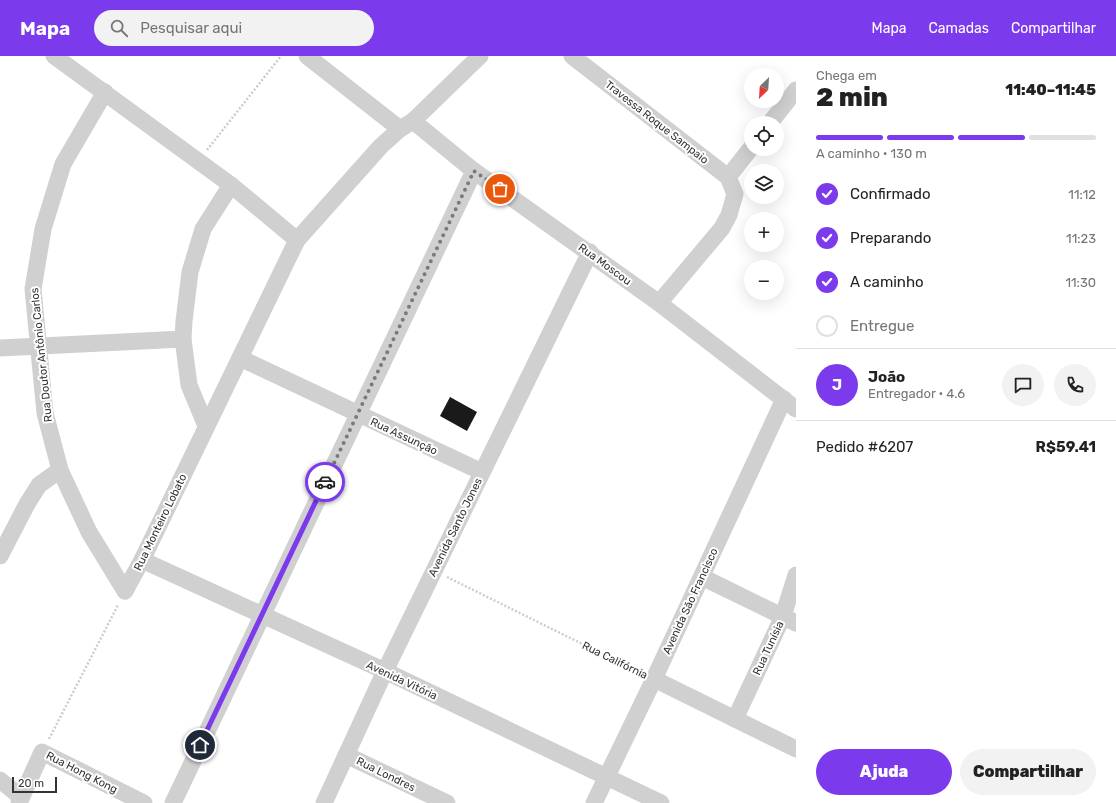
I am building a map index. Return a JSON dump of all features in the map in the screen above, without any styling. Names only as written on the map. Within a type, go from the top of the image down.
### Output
[{"type":"street","points":[[54,56],[231,185],[297,240]]},
{"type":"street","points":[[308,56],[407,125]]},
{"type":"street","name":"Rua Monteiro Lobato","points":[[125,591],[142,560],[297,240],[381,146],[407,125],[480,56]]},
{"type":"street","name":"Travessa Roque Sampaio","points":[[572,56],[728,177],[735,194],[730,215],[722,228],[659,303]]},
{"type":"street","points":[[776,116],[796,90]]},
{"type":"street","name":"Rua Doutor Antônio Carlos","points":[[105,92],[63,164],[43,229],[33,289],[45,413],[60,470],[89,532],[125,591]]},
{"type":"street","name":"Rua Moscou","points":[[407,125],[590,252],[790,404]]},
{"type":"street","points":[[728,177],[745,156]]},
{"type":"street","points":[[173,803],[474,171]]},
{"type":"street","points":[[206,426],[189,385],[183,338],[190,272],[203,229],[231,185]]},
{"type":"street","name":"Avenida Santo Jones","points":[[324,803],[385,671],[590,252]]},
{"type":"street","points":[[0,348],[183,338]]},
{"type":"street","name":"Rua Assunção","points":[[240,358],[482,472]]},
{"type":"street","name":"Avenida São Francisco","points":[[594,803],[702,577],[790,404]]},
{"type":"street","points":[[0,556],[27,504],[39,485],[60,470]]},
{"type":"street","name":"Avenida Vitória","points":[[142,560],[385,671],[661,803]]},
{"type":"street","name":"Rua Tunísia","points":[[735,719],[790,619],[796,575]]},
{"type":"street","points":[[702,577],[790,619]]},
{"type":"street","name":"Rua Califórnia","points":[[654,680],[796,749]]},
{"type":"street","points":[[0,780],[20,800],[42,752]]},
{"type":"street","name":"Rua Hong Kong","points":[[42,752],[144,803]]},
{"type":"street","name":"Rua Londres","points":[[346,754],[447,803]]},
{"type":"path","points":[[198,161],[281,56]]},
{"type":"path","name":"Rua Califórnia","points":[[434,571],[654,680]]},
{"type":"path","points":[[42,752],[125,591]]},
{"type":"building","points":[[450,397],[477,412],[467,431],[440,416]]},
{"type":"way so far","points":[[325,482],[474,171],[500,189]]},
{"type":"route","points":[[200,745],[263,616],[325,482]]}]
